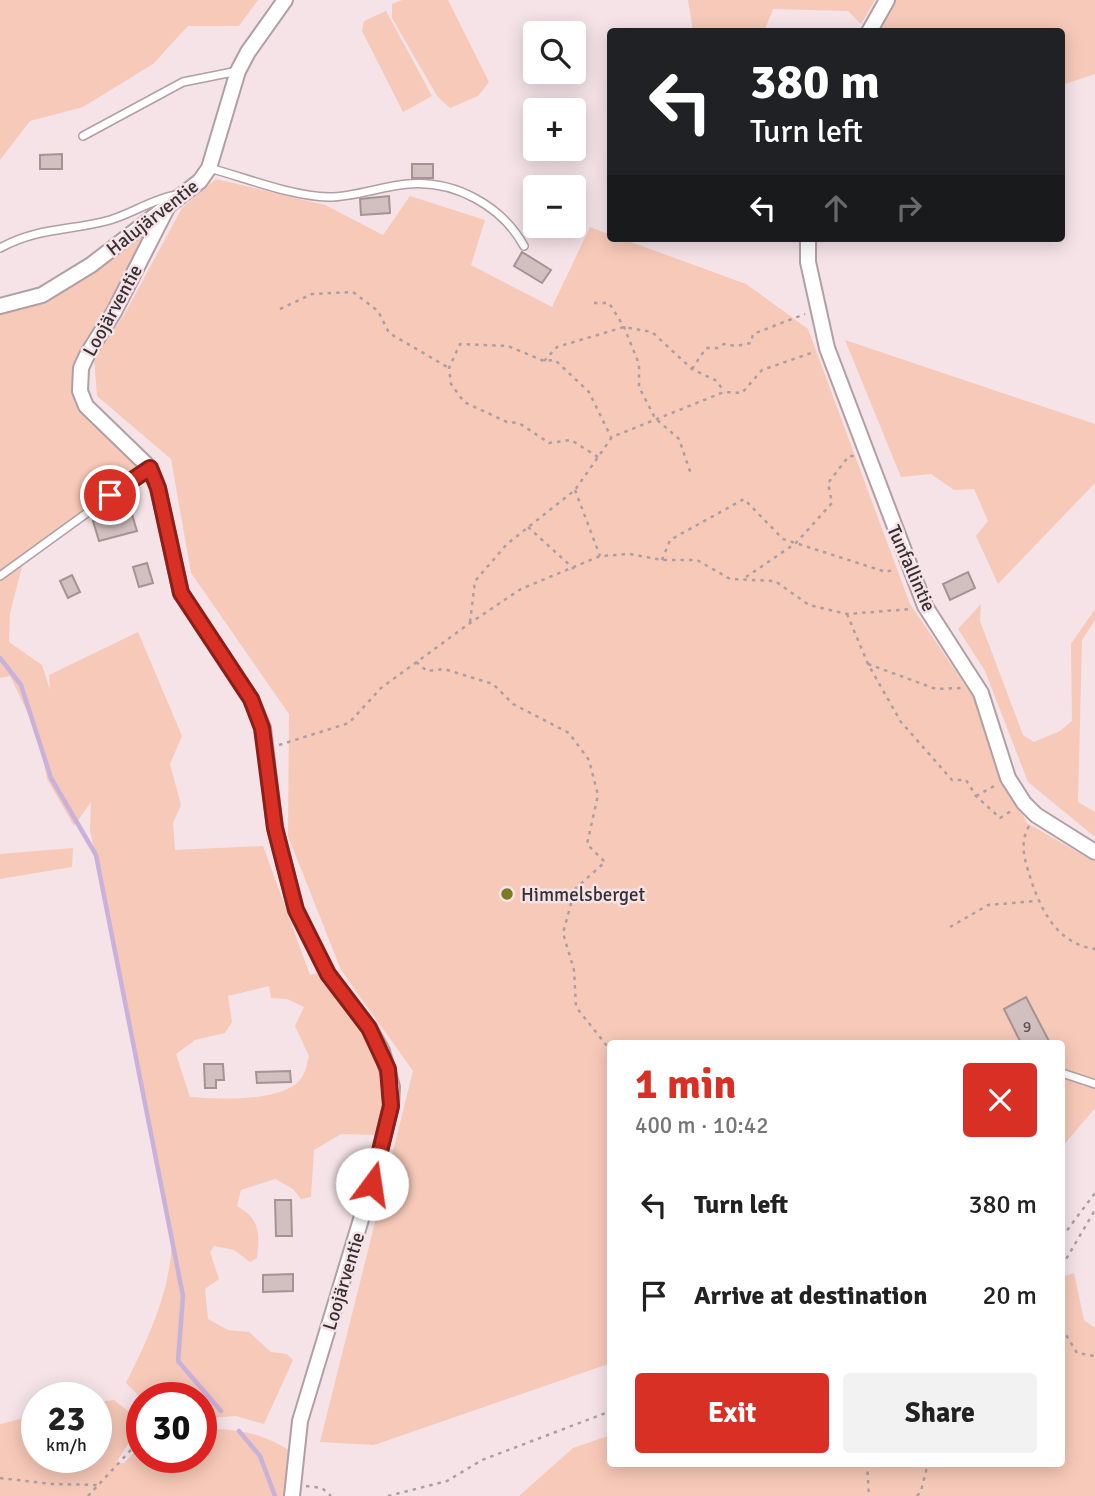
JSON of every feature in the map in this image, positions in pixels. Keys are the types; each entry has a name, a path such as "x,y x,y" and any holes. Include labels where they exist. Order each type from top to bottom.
{"street":[{"name":"Halujärventie","path":"0,306 41,295 91,265 167,208 209,168 239,71 248,52 285,0"},
{"path":"871,28 887,0"},
{"name":"Loojärventie","path":"167,208 81,368 80,391 86,406 150,468 158,488 181,593 251,699 262,728 275,828 296,910 328,974 375,1040 388,1069 392,1087 391,1106 372,1184 300,1421 293,1490"},
{"name":"Tunfallintie","path":"808,242 808,262 827,348 925,606 981,692 1008,778 1024,803 1036,815 1095,852"}],"lane":[{"path":"83,136 183,82 239,71"},
{"path":"209,168 329,197 416,184 461,192 492,207 516,232 524,246"},
{"path":"0,248 44,229 109,220 163,197 184,194"},
{"path":"0,576 150,468"},
{"path":"1065,1074 1095,1084"}],"path":[{"path":"280,309 312,294 353,292 378,311 388,333 449,368"},
{"path":"594,303 609,303 624,327 639,364 639,387 655,418 679,439 691,474"},
{"path":"692,369 706,348 751,343 753,334 817,309"},
{"path":"544,361 557,347 624,327 652,332 692,369 717,381 724,392"},
{"path":"598,457 571,440 549,443 519,423 507,422 464,402 451,384 449,368 460,344 508,346 544,361 555,360 589,392 612,438"},
{"path":"470,624 475,581 507,544 575,490 612,438 655,418 724,392 742,393 762,370 827,348"},
{"path":"746,577 796,543 832,503 828,483 849,456 866,456"},
{"path":"575,490 600,556"},
{"path":"662,560 670,540 744,499 783,539 886,572 908,565"},
{"path":"528,527 574,569"},
{"path":"266,749 349,723 381,688 521,589 600,556 630,554 662,560 698,560 730,579 746,577 775,581 809,605 847,614 902,611 925,606"},
{"path":"847,614 868,664 901,722 952,780 966,780 976,796 1000,818 1024,803"},
{"path":"416,662 427,671 444,669 493,684 513,704 569,733 589,760 598,795 587,844 605,862 575,889 564,933 574,970 576,1007 607,1046"},
{"path":"868,664 936,689 957,687 981,692"},
{"path":"976,796 1008,778"},
{"path":"1036,815 1023,836 1024,860 1037,901 1052,926 1081,947 1095,949"},
{"path":"950,927 988,905 1037,901"},
{"path":"1065,1233 1095,1193"},
{"path":"1065,1261 1095,1210"},
{"path":"1065,1333 1077,1353 1095,1356"},
{"path":"388,1496 447,1481 482,1460 607,1412"},
{"path":"88,1496 126,1455"},
{"path":"868,1467 869,1496"},
{"path":"917,1496 927,1467"},
{"path":"0,1478 52,1484 99,1485"},
{"path":"293,1490 322,1488 331,1496"}],"shaded area":[{"path":"0,0 258,0 239,26 188,26 153,64 83,107 30,121 0,160"},
{"path":"402,0 448,0 489,82 478,96 450,108 437,96 392,18 392,4"},
{"path":"688,0 875,0 861,24 848,11 773,9 766,28 693,28"},
{"path":"895,0 1095,0 1095,74 1065,84 1065,28 879,28"},
{"path":"386,11 432,96 403,112 362,31 364,21"},
{"path":"216,179 325,205 383,235 410,196 485,220 471,265 552,307 590,227 607,233 607,242 631,242 746,284 808,329 910,604 974,698 1009,788 1027,823 1095,862 1095,1108 1065,1143 1065,1040 607,1040 607,1364 374,1445 320,1442 413,1071 341,970 288,836 289,714 191,573 171,459 97,396 94,357 124,315 182,208"},
{"path":"167,208 88,352 80,391 150,468 25,555 10,613 9,642 42,665 50,690 49,675 138,632 182,736 170,764 181,805 173,823 175,850 263,846 310,975 319,973 354,1020 372,1046 384,1078 377,1135 341,1134 314,1150 311,1197 301,1199 293,1189 275,1179 241,1190 237,1206 250,1216 257,1228 257,1258 250,1262 234,1250 214,1246 210,1252 219,1279 205,1289 208,1319 228,1330 249,1332 271,1352 287,1354 293,1360 264,1424 236,1416 217,1418 217,1382 126,1382 151,1330 164,1293 172,1236 90,830 91,802 74,826 47,779 38,734 10,676 0,678 0,306 42,295","holes":["269,986 271,998 287,999 304,1007 295,1026 309,1056 302,1077 294,1085 267,1095 250,1098 190,1097 176,1054 195,1040 225,1033 232,1022 228,996"]},
{"path":"845,340 1095,424 1095,483 998,584 976,536 988,521 974,489 954,490 931,474 901,477"},
{"path":"981,604 980,621 1023,735 1034,742 1060,731 1072,721 1071,644 1095,609 1095,620 1082,640 1078,802 1095,812 1095,837 1028,782 985,671 958,629"},
{"path":"73,848 72,867 0,879 0,854"},
{"path":"1074,1273 1084,1320 1095,1328 1095,1496 519,1496 573,1448 607,1436 607,1467 1065,1467 1065,1276"},
{"path":"112,1400 126,1409 126,1447 116,1463 126,1461 126,1473 217,1473 217,1429 247,1432 289,1450 284,1496 0,1496 0,1424 21,1419 21,1473 112,1473"}],"building":[{"path":"62,154 62,169 40,169 40,155"},
{"path":"412,164 433,164 433,178 412,178"},
{"path":"389,196 390,213 361,215 360,199"},
{"path":"522,252 551,270 542,283 514,266"},
{"path":"131,511 137,531 99,541 93,521"},
{"path":"147,563 153,583 139,587 133,567"},
{"path":"968,572 975,588 950,600 943,584"},
{"path":"72,575 80,592 68,598 60,581"},
{"path":"1026,997 1048,1040 1020,1040 1004,1009"},
{"path":"204,1064 223,1064 224,1080 216,1080 216,1088 205,1088"},
{"path":"290,1071 291,1082 257,1083 256,1072"},
{"path":"275,1200 291,1200 292,1236 276,1236"},
{"path":"293,1274 293,1291 263,1292 263,1275"}],"waterway":[{"path":"0,658 21,685 51,778 96,855 183,1296 178,1361 221,1411"},
{"path":"239,1431 260,1456 275,1496"}],"place":[{"name":"Himmelsberget","path":"507,894"}],"route":[{"path":"110,495 150,468 158,488 181,593 251,699 262,728 275,828 296,910 328,974 369,1028 382,1051 388,1069 392,1087 391,1106 372,1184"}]}
